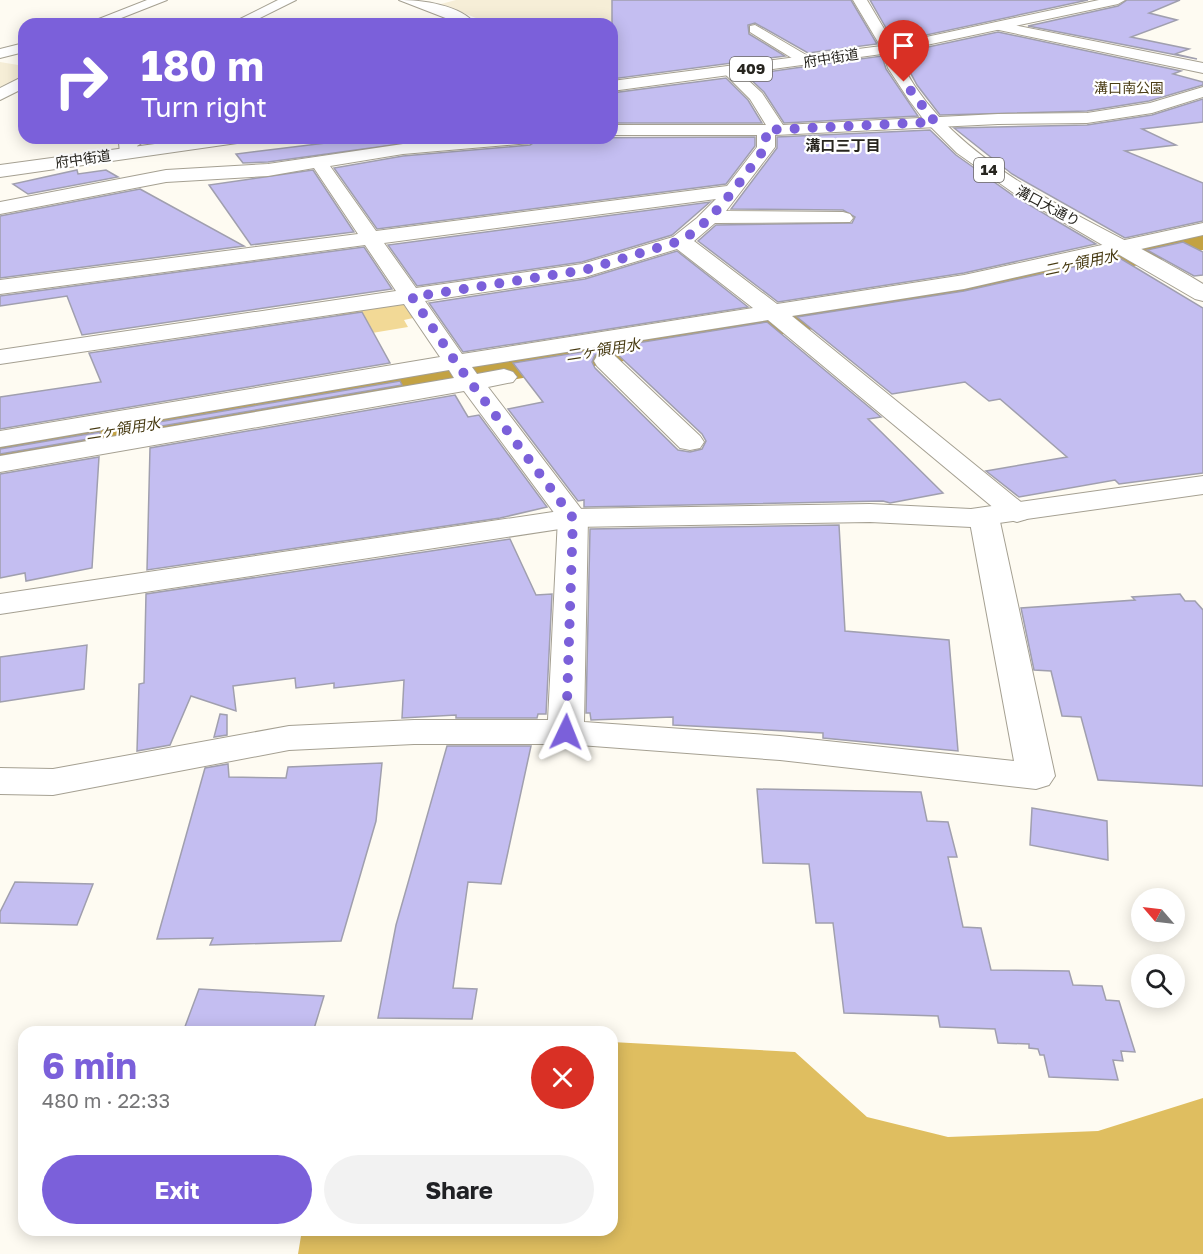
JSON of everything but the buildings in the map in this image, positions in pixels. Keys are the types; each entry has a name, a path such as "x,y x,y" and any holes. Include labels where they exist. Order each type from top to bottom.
{"main road":[{"path":"110,18 160,0"},
{"path":"250,18 289,0"},
{"path":"406,0 463,18"},
{"path":"410,14 426,5 444,0"},
{"name":"溝口大通り","path":"860,0 889,49 892,64 904,82 935,122 959,146 1004,181 1203,294"},
{"name":"府中街道","path":"618,85 808,62 889,49 1118,0"},
{"path":"999,26 1203,68"},
{"path":"755,29 808,62"},
{"path":"0,54 18,48"},
{"path":"0,60 18,63"},
{"path":"0,357 585,270 680,241 690,235 732,191 766,147 772,130 756,96 730,71"},
{"path":"0,95 18,84"},
{"path":"618,130 772,130 1087,118 1152,108 1203,92"},
{"path":"618,124 632,129"},
{"path":"128,144 129,153"},
{"name":"府中街道","path":"0,171 194,144"},
{"path":"0,208 166,176 238,173 320,164 403,150 466,144"},
{"path":"320,164 463,373 573,518 566,732"},
{"path":"0,287 732,191"},
{"path":"708,216 843,218"},
{"path":"1058,276 1203,229"},
{"path":"680,241 783,320 1017,513"},
{"path":"0,464 463,373 606,361 783,320 964,282 1134,253 1203,246"},
{"path":"0,439 463,373 783,320"},
{"path":"606,361 690,442"},
{"path":"0,603 573,518 870,513 984,517 1203,485"},
{"path":"0,781 53,782 289,738 414,732 566,732 780,748 1036,776 984,517"}],"shaded area":[{"path":"456,0 748,0 742,25 785,54 618,77 618,18 476,18 441,4"},
{"path":"0,62 18,65 18,82 0,92"},
{"path":"400,300 413,318 404,320 408,327 366,334 349,330 339,314"},
{"path":"618,1042 795,1052 867,1117 948,1137 1098,1131 1203,1098 1203,1254 298,1254 301,1236 618,1236"}],"waterway":[{"name":"二ヶ領用水","path":"0,449 909,299 1026,277 1203,237"}],"district":[{"name":"溝口三丁目","path":"843,146"}],"route":[{"path":"566,732 573,518 548,488 459,367 412,297 585,270 680,241 690,235 732,191 766,147 766,130 935,122 904,82"}],"park label":[{"name":"溝口南公園","path":"1129,88"}]}
